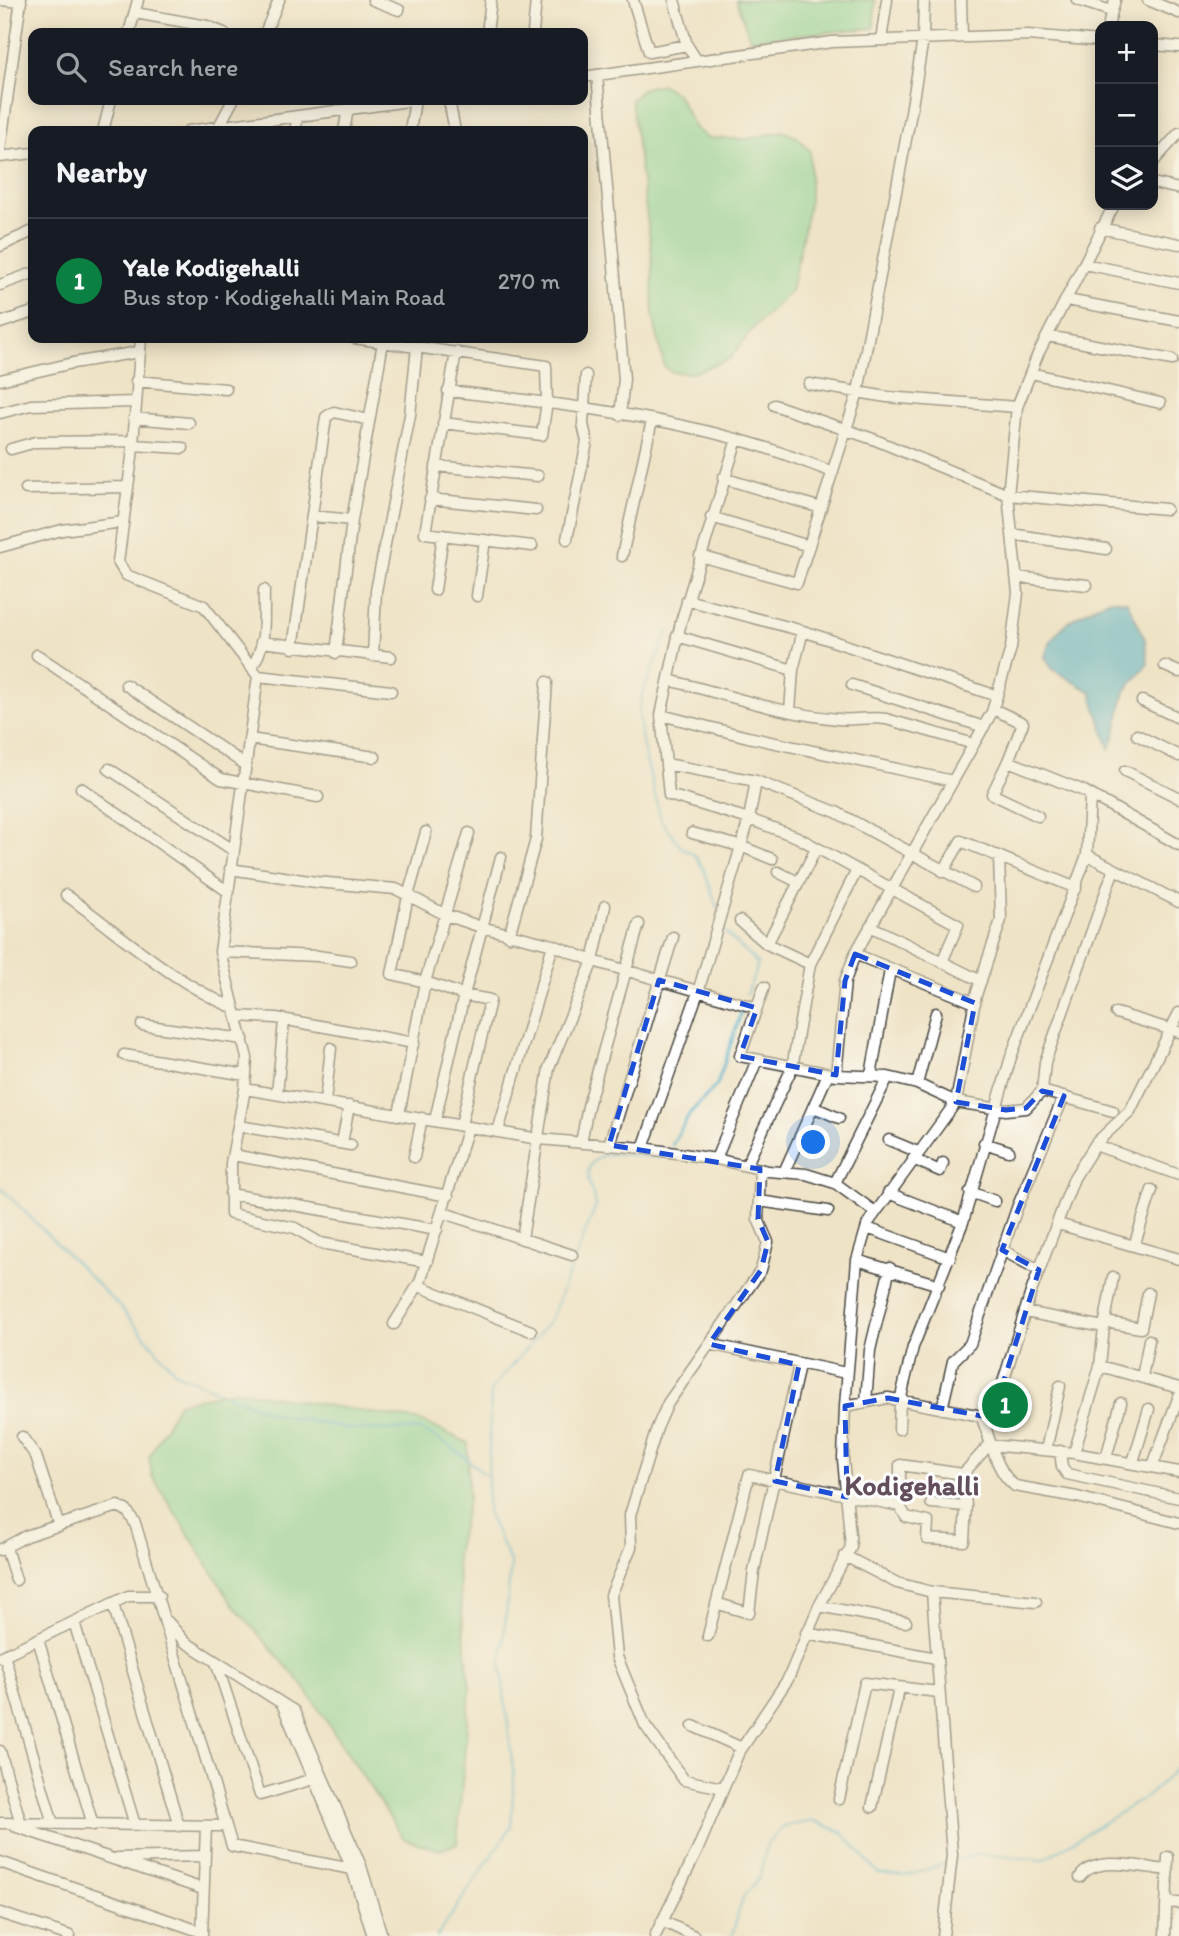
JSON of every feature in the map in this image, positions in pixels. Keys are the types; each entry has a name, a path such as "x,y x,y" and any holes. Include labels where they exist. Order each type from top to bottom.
{"street":[{"path":"0,150 21,1 1,0"},
{"path":"130,28 138,0"},
{"path":"267,28 279,0"},
{"path":"373,0 399,10"},
{"path":"488,28 491,0"},
{"path":"533,28 536,0"},
{"path":"633,0 649,51 687,45"},
{"path":"674,0 687,45 697,61"},
{"path":"881,40 887,0"},
{"path":"700,556 797,583 858,392 923,39 924,0"},
{"path":"961,0 962,37"},
{"path":"1077,0 1113,5"},
{"path":"1148,0 1179,13"},
{"path":"135,13 212,28"},
{"path":"588,76 832,42 1028,35 1095,41"},
{"path":"1158,45 1179,47"},
{"path":"597,75 624,379 620,415"},
{"path":"104,126 110,105"},
{"path":"220,126 230,105"},
{"path":"236,126 378,105"},
{"path":"411,126 414,105"},
{"path":"450,105 454,126"},
{"path":"345,126 348,109"},
{"path":"296,126 298,116"},
{"path":"1158,156 1179,133"},
{"path":"0,157 28,154"},
{"path":"1158,184 1179,189"},
{"path":"784,1172 813,1107 832,1074 845,981 855,954 993,709 1011,648 1018,593 1008,495 1017,407 1048,336 1111,210"},
{"path":"1101,229 1179,244"},
{"path":"0,246 28,233"},
{"path":"1084,264 1179,283"},
{"path":"0,285 28,275"},
{"path":"1067,300 1179,321"},
{"path":"0,323 28,314"},
{"path":"1048,336 1172,360"},
{"path":"140,343 133,443 118,562 126,575 204,606 258,676 391,691"},
{"path":"336,653 352,520 369,420 376,343"},
{"path":"396,343 546,366 547,402 542,435 443,424"},
{"path":"373,656 376,591 410,415 416,346"},
{"path":"0,380 73,363 139,352"},
{"path":"456,352 425,533 532,546"},
{"path":"1031,373 1160,402"},
{"path":"567,539 587,442 584,408 586,375"},
{"path":"136,381 226,389"},
{"path":"808,384 858,392 1017,407"},
{"path":"448,391 547,402 652,420 737,439 833,472"},
{"path":"0,413 31,405 135,402"},
{"path":"774,405 937,464 1008,495 1166,509"},
{"path":"293,648 328,413 369,420"},
{"path":"134,418 189,422"},
{"path":"622,556 652,420"},
{"path":"737,439 711,517 677,636 661,715 669,795 749,819 816,849 958,925 942,962"},
{"path":"11,449 36,442 133,443 183,449"},
{"path":"436,466 538,476"},
{"path":"723,478 821,508"},
{"path":"26,489 128,487"},
{"path":"430,499 536,510"},
{"path":"312,516 352,520"},
{"path":"711,517 809,546"},
{"path":"0,547 62,530 123,522"},
{"path":"1012,534 1106,548"},
{"path":"435,590 443,535"},
{"path":"477,596 485,540"},
{"path":"1016,577 1087,585"},
{"path":"251,667 258,659 261,642 264,590"},
{"path":"687,600 803,631 997,696"},
{"path":"790,711 793,670 803,631"},
{"path":"677,636 793,670"},
{"path":"261,642 336,653 391,657"},
{"path":"37,655 221,779 318,797"},
{"path":"1165,666 1179,672"},
{"path":"258,676 219,952 243,1039 246,1075 232,1159 231,1214 295,1228 320,1243 427,1262"},
{"path":"669,680 790,711 840,720 874,717 974,744"},
{"path":"509,936 536,839 547,682"},
{"path":"125,685 246,765"},
{"path":"852,685 984,727"},
{"path":"1142,701 1179,718"},
{"path":"993,709 1023,723 992,794 1038,816"},
{"path":"661,715 748,737 953,781"},
{"path":"1137,735 1179,756"},
{"path":"249,739 375,757"},
{"path":"1007,761 1084,791 1090,797 1179,845"},
{"path":"666,764 756,780 836,813 911,856 974,887"},
{"path":"109,769 233,850"},
{"path":"1125,771 1179,798"},
{"path":"643,1148 698,992 743,847 756,780"},
{"path":"81,789 227,891"},
{"path":"899,1429 900,1401 913,1347 963,1222 1011,1057 1087,855 1090,797"},
{"path":"394,1324 419,1286 444,1213 465,1126 489,1000 392,974 408,896 426,832"},
{"path":"399,1114 425,982 469,833"},
{"path":"692,833 743,847 772,859"},
{"path":"943,872 961,841 1076,888"},
{"path":"766,944 816,849"},
{"path":"1087,855 1179,902"},
{"path":"655,1936 697,1851 742,1748 788,1679 818,1606 851,1547 843,1459 846,1373 857,1261 875,1212 956,1102 975,1003 1000,919 999,856"},
{"path":"435,1120 464,995 501,857"},
{"path":"230,869 316,882 396,889 446,915 481,928 553,945 593,961 757,1008"},
{"path":"764,987 740,1056 832,1074 888,1077 917,1084 956,1102 994,1108 1026,1108 1042,1091 1045,1062 1114,869"},
{"path":"778,872 799,882"},
{"path":"746,1166 792,1068 810,964 856,872"},
{"path":"66,895 212,999 236,1012 414,1043"},
{"path":"522,1239 549,1068 593,961 605,906"},
{"path":"740,921 766,944 810,964"},
{"path":"581,1143 587,1106 639,924"},
{"path":"870,926 981,981"},
{"path":"610,1145 673,937"},
{"path":"498,1131 553,945"},
{"path":"219,952 318,956 351,961"},
{"path":"855,954 890,971 975,1003"},
{"path":"871,1075 890,971"},
{"path":"917,1084 936,1013"},
{"path":"1116,1013 1175,1031"},
{"path":"845,1406 888,1398 992,1418 1025,1312 1074,1178 1095,1145 1130,1111 1175,1031 1179,1013"},
{"path":"277,1094 284,1021"},
{"path":"142,1025 243,1039"},
{"path":"325,1101 331,1048"},
{"path":"124,1055 246,1075"},
{"path":"716,1159 757,1060"},
{"path":"835,1183 888,1077"},
{"path":"245,1089 539,1139 643,1148 760,1169 807,1174 835,1183 875,1212"},
{"path":"1042,1091 1113,1111"},
{"path":"942,1409 953,1361 970,1344 1002,1250 1064,1096"},
{"path":"239,1126 346,1144 349,1106"},
{"path":"813,1107 839,1118"},
{"path":"414,1157 422,1118"},
{"path":"889,1140 940,1171 943,1163"},
{"path":"797,1143 815,1149"},
{"path":"984,1143 1009,1151"},
{"path":"1095,1145 1179,1175"},
{"path":"232,1159 448,1196"},
{"path":"723,1788 684,1780 645,1725 617,1657 611,1595 631,1547 630,1515 657,1428 668,1403 761,1270 768,1242 758,1219 760,1169"},
{"path":"1134,1246 1152,1191"},
{"path":"970,1192 995,1201"},
{"path":"888,1193 963,1222"},
{"path":"230,1194 437,1230"},
{"path":"759,1201 828,1211"},
{"path":"444,1213 572,1255"},
{"path":"1058,1224 1179,1259"},
{"path":"867,1228 950,1258"},
{"path":"1002,1250 1040,1270"},
{"path":"857,1261 890,1268 939,1285"},
{"path":"866,1402 870,1350 890,1268"},
{"path":"1074,1452 1100,1367 1112,1278"},
{"path":"419,1286 531,1331"},
{"path":"1025,1312 1141,1328 1148,1293"},
{"path":"1142,1377 1149,1340"},
{"path":"709,1344 846,1373"},
{"path":"719,1604 749,1613 754,1571 799,1365"},
{"path":"1100,1367 1179,1388"},
{"path":"1046,1450 1060,1385"},
{"path":"1153,1465 1179,1396"},
{"path":"1106,1458 1121,1403"},
{"path":"1133,1462 1149,1409"},
{"path":"981,1416 989,1434 989,1445 1015,1486 1077,1497 1179,1523"},
{"path":"22,1437 36,1456 59,1526"},
{"path":"989,1445 1074,1452 1179,1472"},
{"path":"963,1474 901,1465 900,1506 906,1517 928,1522 927,1539 964,1541 966,1506 963,1474 989,1445"},
{"path":"1060,1451 1062,1466 1067,1474 1179,1498"},
{"path":"708,1636 719,1604 749,1475 900,1506"},
{"path":"931,1503 966,1506"},
{"path":"16,1580 3,1549 26,1536 118,1506 127,1510 135,1523 159,1596 232,1846 352,1870"},
{"path":"845,1556 897,1583 932,1592 1036,1602"},
{"path":"932,1592 952,1855 944,1936"},
{"path":"53,1824 2,1656 128,1596 159,1596"},
{"path":"113,1604 178,1826"},
{"path":"818,1606 906,1622"},
{"path":"166,1619 185,1642 294,1711 361,1866 382,1936"},
{"path":"74,1622 135,1825"},
{"path":"807,1633 936,1658"},
{"path":"38,1639 93,1825"},
{"path":"215,1662 260,1795 307,1781"},
{"path":"839,1799 865,1683 938,1692"},
{"path":"872,1807 899,1689"},
{"path":"283,1706 352,1870 373,1936"},
{"path":"693,1726 742,1748"},
{"path":"0,1751 21,1824"},
{"path":"3,1824 226,1826"},
{"path":"3,1824 203,1889"},
{"path":"0,1862 202,1934 205,1826"},
{"path":"109,1858 204,1856"},
{"path":"1165,1936 1168,1857"},
{"path":"1080,1877 1091,1867 1102,1864 1168,1870"},
{"path":"1166,1902 1179,1903"},
{"path":"0,1913 70,1936"},
{"path":"662,1921 694,1936"}],"highlighted area":[{"path":"855,954 975,1003 956,1102 1006,1110 1026,1108 1042,1091 1064,1096 1002,1250 1039,1270 992,1418 888,1398 845,1406 847,1497 775,1481 799,1365 709,1344 761,1270 768,1242 758,1219 760,1169 609,1145 659,980 757,1008 740,1056 836,1075 845,981"}],"green space":[{"path":"736,0 875,0 874,28 750,39"},
{"path":"661,84 678,95 694,127 707,138 747,139 783,131 799,138 810,151 810,200 791,291 753,328 730,359 692,373 671,372 664,366 653,316 652,255 631,100 644,88"},
{"path":"235,1390 421,1421 468,1443 468,1501 456,1554 470,1689 457,1844 439,1850 404,1839 302,1684 233,1605 152,1476 149,1457 178,1403"}],"water":[{"path":"1111,599 1127,601 1145,639 1148,664 1125,691 1109,749 1091,692 1052,669 1045,657 1054,636 1062,628"}],"waterway":[{"path":"668,631 642,695 639,711 642,743 661,820 681,847 695,855 704,870 718,910"},
{"path":"723,930 758,964 747,994"},
{"path":"672,1145 690,1113 717,1085 742,1010"},
{"path":"437,1936 511,1827 514,1778 501,1665 511,1564 487,1512 491,1390 550,1321 596,1206 588,1179 589,1169 594,1161 611,1154 664,1157"},
{"path":"0,1187 120,1307 176,1373 271,1413 350,1429 421,1430 452,1447 486,1475"},
{"path":"954,1861 980,1854 1043,1860 1147,1796 1179,1766"},
{"path":"732,1936 743,1897 760,1877 767,1844 784,1826 814,1821 842,1832 878,1873 905,1876 948,1863"}],"place":[{"name":"Yale Kodigehalli","path":"1005,1405"}],"district":[{"name":"Kodigehalli","path":"912,1485"}]}
